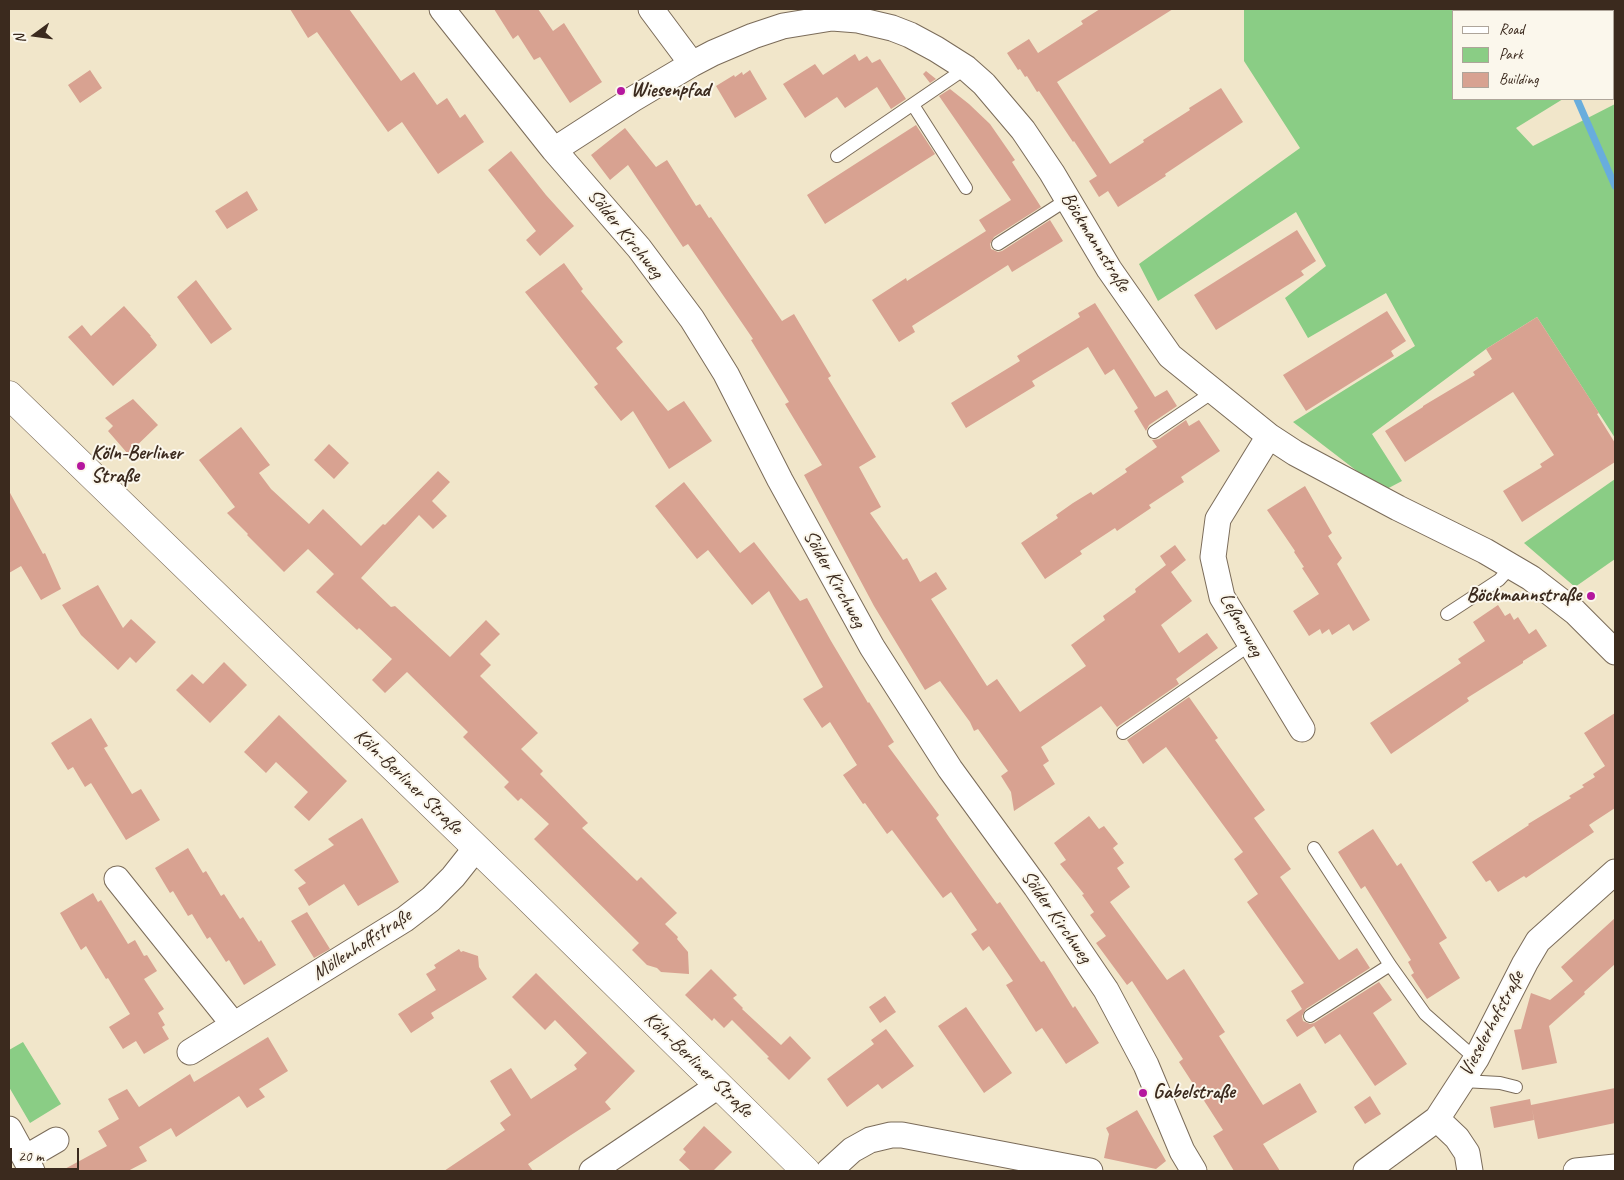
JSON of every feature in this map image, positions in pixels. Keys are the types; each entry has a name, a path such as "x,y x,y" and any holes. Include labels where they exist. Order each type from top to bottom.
{"main road":[{"name":"Köln-Berliner Straße","path":"9,395 806,1171"}],"street":[{"name":"Sölder Kirchweg","path":"442,9 554,150 639,248 692,320 726,374 780,480 872,647 950,769 1036,887 1106,990 1146,1065 1182,1151 1194,1171"},
{"path":"651,9 692,64"},
{"name":"Böckmannstraße","path":"554,150 633,99 692,64 713,52 753,36 832,13 892,28 936,49 966,68 984,84 1024,130 1068,199 1109,269 1170,356 1269,436 1295,453 1512,566 1545,588 1575,612 1615,652"},
{"name":"Leßnerweg","path":"1269,436 1218,519 1213,557 1222,598 1302,729"},
{"name":"Möllenhoffstraße","path":"190,1052 404,919 431,899 453,877 476,848"},
{"name":"Vieselerhofstraße","path":"1366,1171 1437,1119 1476,1059 1538,941 1615,872"},
{"path":"117,879 234,1025"},
{"path":"592,1171 718,1086"},
{"path":"1437,1119 1457,1138 1467,1153 1470,1171"},
{"path":"9,1128 28,1165 56,1140"},
{"path":"829,1171 852,1150 870,1140 891,1135 902,1135 1090,1171"},
{"path":"1576,1171 1615,1167"}],"lane":[{"path":"837,156 966,68"},
{"path":"913,105 966,188"},
{"path":"998,244 1068,199"},
{"path":"1154,432 1213,392"},
{"path":"1446,614 1499,580 1512,566"},
{"path":"1123,733 1251,644"},
{"path":"1314,848 1390,965 1425,1014 1476,1059"},
{"path":"1310,1016 1390,965"},
{"path":"1463,1080 1500,1083 1516,1087"}],"green space":[{"path":"1244,9 1600,9 1452,10 1452,100 1561,100 1516,128 1533,146 1615,104 1615,438 1537,317 1486,349 1372,434 1402,481 1383,491 1293,422 1415,346 1386,293 1308,338 1285,298 1326,266 1296,212 1158,301 1139,264 1300,148 1244,61"},
{"path":"1615,479 1615,559 1575,587 1524,543"},
{"path":"23,1042 61,1104 30,1123 9,1087 9,1050"}],"building":[{"path":"290,9 349,9 401,81 414,72 437,105 447,98 460,118 465,114 484,142 438,174 402,122 388,132 317,32 308,38"},
{"path":"494,9 538,9 553,31 564,23 602,82 570,103 540,57 534,60 518,35 513,39"},
{"path":"1100,9 1173,9 1057,82 1110,164 1190,110 1189,108 1221,88 1243,122 1118,207 1108,191 1099,197 1089,181 1097,176 1039,91 1037,92 1020,69 1018,70 1007,53 1029,39 1038,53 1083,24 1081,21"},
{"path":"855,54 859,61 867,56 872,63 880,59 906,99 891,109 877,87 845,108 837,97 805,118 783,84 815,64 823,75"},
{"path":"90,70 102,88 80,103 68,85"},
{"path":"750,70 767,99 735,118 716,86 734,75 735,77 742,72 743,75"},
{"path":"926,71 936,79 930,83 923,74"},
{"path":"950,89 990,124 1015,160 1012,162 1041,207 994,237 990,244 991,249 998,252 1002,251 1050,220 1063,241 1012,272 1008,265 912,326 915,332 899,342 872,300 906,278 907,281 986,231 979,220 1011,200 939,96"},
{"path":"916,125 935,154 825,224 807,195"},
{"path":"625,128 656,167 667,160 696,206 700,204 709,218 711,217 782,321 794,314 831,376 828,378 876,457 859,467 881,507 870,513 903,560 907,558 920,582 936,572 947,589 931,599 987,686 997,679 1020,712 1086,666 1071,645 1105,620 1103,616 1136,592 1135,589 1166,565 1160,556 1175,545 1186,560 1171,572 1192,601 1161,625 1179,653 1207,633 1218,648 1176,679 1179,684 1117,727 1101,706 1041,747 1049,761 1043,765 1055,784 1014,811 1011,792 1001,776 1008,771 978,729 974,731 970,722 940,681 925,690 874,606 804,475 822,465 785,404 789,402 751,340 753,339 688,244 683,247 628,165 610,180 591,155"},
{"path":"511,151 546,195 574,226 540,256 526,240 536,231 488,170"},
{"path":"247,191 258,210 227,229 215,211"},
{"path":"1297,230 1316,261 1301,271 1304,275 1216,330 1194,295"},
{"path":"564,263 583,289 581,291 623,342 616,348 668,411 684,401 712,441 669,469 633,411 621,421 594,387 598,384 525,292"},
{"path":"196,280 232,329 211,344 177,297"},
{"path":"1095,303 1155,397 1167,390 1177,406 1149,425 1146,431 1134,411 1138,408 1114,369 1105,375 1088,347 1032,381 1035,386 966,428 951,403 1020,361 1017,356 1080,317 1078,313"},
{"path":"124,306 157,345 113,386 68,337 82,325 91,336"},
{"path":"1387,311 1406,341 1391,351 1394,356 1306,411 1283,375"},
{"path":"1537,317 1599,413 1597,414 1615,443 1615,462 1522,522 1503,491 1542,467 1540,464 1554,455 1513,392 1405,462 1385,431 1475,375 1473,372 1492,359 1486,349"},
{"path":"133,399 158,425 128,454 108,431 113,426 105,418"},
{"path":"1186,420 1189,426 1199,420 1220,451 1181,477 1184,482 1149,505 1151,508 1117,531 1115,528 1080,551 1082,554 1045,579 1021,543 1058,518 1056,515 1073,503 1091,492 1093,495 1127,472 1125,469 1157,447 1152,440 1159,439"},
{"path":"241,427 270,465 259,473 271,489 309,524 323,509 361,546 383,524 385,525 438,471 450,482 432,501 447,516 433,529 419,515 361,578 391,607 395,606 450,657 486,620 500,634 480,654 491,665 480,676 538,733 521,749 543,771 540,774 588,823 582,828 637,881 641,877 677,913 665,924 678,937 677,939 688,952 689,974 661,972 657,968 647,965 632,950 639,943 534,839 549,824 521,798 518,801 504,787 509,782 463,737 468,732 407,672 385,693 372,680 392,659 316,592 334,574 308,549 284,572 227,513 235,507 199,460"},
{"path":"329,444 349,463 334,479 314,460"},
{"path":"684,482 740,553 754,542 800,601 807,598 868,703 894,742 888,746 939,815 936,818 949,837 997,904 1000,902 1041,962 1044,961 1073,1008 1075,1006 1099,1043 1066,1064 1042,1028 1036,1032 1006,985 1013,981 989,946 983,951 971,934 977,930 951,892 943,898 892,830 887,834 865,803 863,804 843,775 857,765 830,722 822,728 803,699 823,687 769,591 752,605 708,550 697,559 655,506"},
{"path":"1305,486 1332,533 1328,536 1342,558 1337,564 1370,620 1353,631 1349,624 1332,635 1329,629 1322,634 1320,629 1309,636 1293,611 1319,594 1302,568 1304,567 1295,551 1267,510"},
{"path":"9,491 43,554 45,553 61,589 41,600 21,566 9,573"},
{"path":"98,585 123,628 131,619 156,642 136,663 130,657 118,670 81,635 62,605"},
{"path":"1498,605 1505,616 1510,613 1514,620 1518,617 1529,634 1536,629 1547,646 1467,698 1469,701 1391,754 1370,723 1461,663 1458,659 1485,641 1473,622"},
{"path":"224,662 247,685 210,723 176,690 192,674 203,684"},
{"path":"1189,697 1218,738 1215,740 1265,810 1254,818 1291,869 1280,877 1339,960 1357,948 1370,968 1306,1009 1302,1016 1303,1021 1310,1024 1314,1023 1379,982 1392,1000 1373,1013 1407,1064 1375,1086 1340,1034 1325,1044 1314,1026 1297,1037 1286,1020 1302,1009 1291,991 1304,983 1247,902 1258,894 1234,859 1243,852 1166,747 1143,764 1127,740"},
{"path":"1615,713 1615,808 1589,825 1594,832 1526,878 1524,876 1498,892 1490,880 1486,882 1472,862 1528,824 1571,798 1569,796 1584,787 1582,785 1595,777 1593,774 1605,766 1584,733"},
{"path":"279,715 347,781 309,821 294,807 308,792 276,762 266,773 244,752"},
{"path":"91,718 108,746 104,748 132,794 141,789 160,820 126,840 91,783 85,787 73,767 68,770 51,743"},
{"path":"1089,816 1099,829 1104,826 1118,844 1113,848 1124,863 1117,868 1130,887 1110,902 1167,980 1184,969 1225,1032 1219,1036 1263,1105 1300,1083 1317,1112 1263,1144 1280,1171 1234,1171 1213,1136 1223,1130 1179,1062 1183,1059 1132,981 1127,985 1096,943 1106,936 1090,915 1094,912 1082,895 1084,894 1060,864 1066,860 1054,843"},
{"path":"362,818 399,882 358,906 344,884 309,906 298,888 306,883 294,870 334,845 328,839"},
{"path":"1373,829 1397,866 1401,863 1447,938 1439,943 1460,978 1427,999 1411,975 1414,973 1408,962 1411,960 1365,886 1361,889 1338,852"},
{"path":"188,848 203,873 206,871 221,896 224,894 240,919 243,917 259,942 261,940 276,965 244,985 229,960 226,962 210,937 207,939 192,914 188,916 173,891 170,893 155,868"},
{"path":"93,893 98,902 101,900 128,944 135,940 144,956 147,955 157,971 144,979 164,1009 158,1013 165,1025 162,1027 169,1039 144,1054 136,1041 123,1049 109,1027 130,1014 86,946 81,950 60,913"},
{"path":"307,912 330,949 314,958 291,921"},
{"path":"1615,918 1615,964 1549,1026 1557,1063 1522,1070 1514,1030 1521,1029 1531,993 1550,1000 1573,981 1561,967"},
{"path":"459,949 461,952 478,956 479,967 487,979 431,1013 434,1018 411,1033 398,1014 436,990 426,974 436,968 434,965"},
{"path":"711,969 737,995 733,998 742,1009 781,1045 790,1036 811,1058 789,1080 732,1020 724,1028 714,1018 712,1021 685,995"},
{"path":"536,973 635,1071 605,1102 611,1109 528,1164 533,1171 444,1171 505,1130 500,1123 511,1115 490,1081 511,1068 531,1099 577,1069 574,1065 587,1053 555,1020 545,1030 512,997"},
{"path":"885,996 896,1012 880,1023 869,1007"},
{"path":"966,1007 1012,1073 984,1093 938,1026"},
{"path":"886,1029 914,1066 882,1089 878,1084 847,1107 827,1079 874,1044 871,1040"},
{"path":"268,1037 288,1071 259,1089 265,1097 247,1108 239,1096 176,1137 171,1128 139,1147 147,1161 128,1171 61,1171 107,1146 98,1131 119,1119 108,1099 127,1089 139,1107 190,1074 194,1082"},
{"path":"1615,1088 1615,1123 1538,1139 1532,1109 1534,1120 1494,1128 1490,1107 1530,1099 1531,1105"},
{"path":"1370,1096 1381,1114 1365,1124 1354,1107"},
{"path":"1137,1110 1166,1161 1156,1169 1104,1158 1109,1134 1106,1128"},
{"path":"704,1126 732,1152 713,1171 691,1171 679,1160 686,1152 683,1149"}],"waterway":[{"path":"1577,100 1615,186"}],"place":[{"name":"Wiesenpfad","path":"621,91"},
{"name":"Köln-Berliner Straße","path":"81,466"},
{"name":"Böckmannstraße","path":"1591,596"},
{"name":"Gabelstraße","path":"1143,1093"}]}
